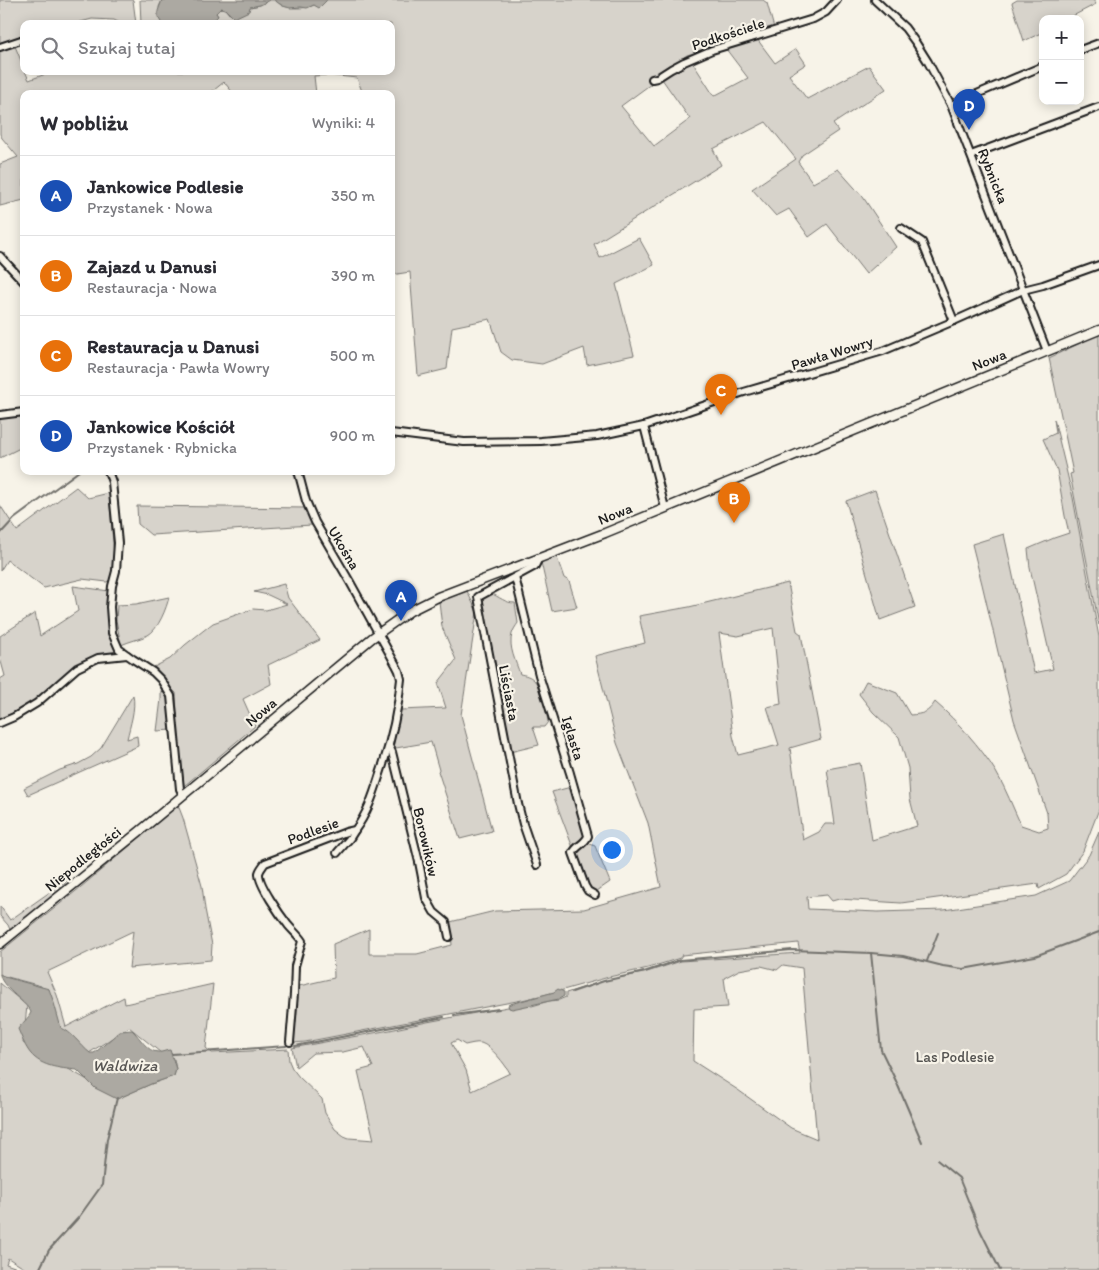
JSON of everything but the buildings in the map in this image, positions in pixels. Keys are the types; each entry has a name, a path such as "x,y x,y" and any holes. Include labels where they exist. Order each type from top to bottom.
{"street":[{"name":"Podkościele","path":"652,79 712,50 813,19 826,12 838,0"},
{"name":"Rybnicka","path":"875,0 905,28 916,43 951,105 1047,351"},
{"path":"0,48 20,40"},
{"path":"1084,48 1099,42"},
{"path":"951,105 1039,68"},
{"path":"971,155 1099,107"},
{"path":"901,228 922,242 954,321"},
{"path":"0,256 20,278"},
{"name":"Pawła Wowry","path":"395,433 464,442 541,441 597,436 644,426 744,392 883,351 1023,290 1099,265"},
{"name":"Nowa","path":"183,795 378,632 425,603 665,508 1099,330"},
{"path":"1,413 20,412"},
{"path":"644,426 665,508"},
{"path":"109,475 112,482 118,543 110,607 112,633 119,648 153,672 161,680 171,696 180,789 183,795"},
{"name":"Ukośna","path":"299,475 306,501 315,522 378,632"},
{"name":"Liściasta","path":"537,865 522,824 478,597 536,566 538,558"},
{"name":"Iglasta","path":"515,577 539,675 588,836 586,841 575,848 574,858 585,886 588,891 595,895"},
{"name":"Podlesie","path":"290,1042 295,966 302,940 288,926 274,904 262,884 259,872 266,863 355,830 368,807 389,746 401,678 400,671 378,632"},
{"path":"0,723 37,703 77,668 98,658 127,655"},
{"name":"Borowików","path":"389,746 419,862 426,898 434,912 446,922 449,937"},
{"name":"Niepodległości","path":"0,944 183,795"},
{"path":"338,853 355,830"}],"green space":[{"path":"0,0 133,0 136,20 20,20 20,37 0,43"},
{"path":"140,0 162,0 159,7 161,20 141,20"},
{"path":"270,0 284,6 298,8 314,5 319,7 327,0 763,0 767,3 774,28 687,55 665,71 652,76 651,84 621,106 654,146 690,119 662,79 657,82 660,78 691,60 714,96 748,78 726,49 707,55 757,39 775,63 796,49 806,64 789,75 807,99 869,66 886,89 833,124 838,131 802,155 798,162 813,183 838,169 863,197 896,247 866,274 827,224 809,237 789,209 776,216 752,189 796,159 766,122 713,149 721,165 594,244 600,258 639,238 654,265 616,284 634,355 587,365 584,348 542,364 512,360 501,352 490,319 452,327 447,369 418,376 410,272 395,274 395,90 362,90 357,78 328,75 395,75 395,20 213,20 218,16 216,13 221,8 225,9 229,14 260,5"},
{"path":"1017,0 1093,0 1096,4 1075,15 1039,15 1039,34 1024,41 1012,3"},
{"path":"15,46 20,58 20,75 27,75 29,80 43,75 328,75 314,76 316,90 231,90 224,82 214,90 20,90 20,201 0,206 0,164 18,157 0,134 0,51"},
{"path":"1099,334 1099,625 1070,474 1073,473 1049,358"},
{"path":"20,415 20,448 0,458 0,417"},
{"name":"Las Podlesie","path":"1054,419 1073,498 1099,637 1099,809 1083,851 1066,874 1039,889 1038,884 901,903 839,899 832,901 827,895 807,897 808,909 878,912 944,910 1036,896 1069,881 1089,855 1099,832 1099,1270 27,1270 8,1258 6,1264 23,1270 0,1270 0,983 27,1006 23,1043 119,1098 174,1076 176,1069 174,1059 171,1061 129,1027 89,1053 57,1026 41,986 0,975 0,952 178,805 202,886 212,945 211,960 129,968 133,931 47,972 57,995 66,1027 124,997 125,1004 213,984 206,1048 212,1053 288,1049 292,1068 322,1099 325,1113 335,1129 349,1138 374,1140 358,1071 373,1067 364,1047 343,1052 313,1053 296,1067 292,1048 524,1004 532,1006 559,1000 566,997 566,993 607,980 644,973 681,961 800,953 798,943 682,955 680,958 648,968 522,1000 293,1043 298,968 299,986 334,978 333,944 369,929 369,954 417,954 452,945 450,922 495,911 584,909 661,887 648,823 617,743 595,656 645,643 639,616 689,607 788,583 797,631 801,634 821,739 790,748 803,840 819,832 825,824 835,824 827,769 860,763 872,840 917,826 910,799 908,768 899,737 873,712 859,694 866,681 897,693 910,715 925,712 935,702 968,735 990,762 1003,785 1021,825 1039,831 1048,828 1047,813 1014,720 972,544 1004,534 1034,673 1053,669 1030,568 1028,549 1069,533 1057,470 1043,439 1056,433","holes":["773,628 781,704 767,707 779,745 738,755 733,736 719,633 738,636","783,965 802,968 817,1139 791,1128 693,1061 694,1009 728,1007 724,978 739,970 761,966 777,970","457,1040 465,1045 477,1043 485,1045 497,1056 510,1073 472,1091 466,1070 451,1043"]},
{"path":"76,487 88,498 109,493 114,556 111,579 107,582 82,579 44,588 7,560 0,571 0,505 17,531"},
{"path":"875,490 915,607 880,620 846,501"},
{"path":"137,506 307,508 312,525 151,535 138,524"},
{"path":"556,555 564,578 569,581 577,607 552,611 541,562"},
{"path":"284,584 288,598 320,640 268,665 271,684 243,699 255,726 184,786 178,734 176,693 159,677 154,667 170,659 213,623 253,609 266,610 287,604 268,595 254,592"},
{"path":"73,586 109,591 117,648 116,653 97,656 34,702 0,719 0,679 5,676 0,658 0,636 35,613 40,636 78,611"},
{"path":"467,591 477,612 461,715 492,831 460,839 438,771 431,742 396,748 393,745 401,710 446,708 438,683 456,660 442,627 439,601"},
{"path":"490,593 505,601 515,603 518,623 511,639 513,654 520,674 532,679 540,689 548,722 544,727 533,727 539,745 510,752 481,598"},
{"path":"169,597 162,618 152,632 121,645 116,620 117,605 136,604"},
{"path":"163,686 169,702 172,730 157,731 161,691"},
{"path":"133,695 133,711 127,739 137,736 138,746 28,795 24,788 60,770 78,764 91,757 101,748"},
{"path":"571,787 586,834 584,841 573,848 552,792"},
{"path":"588,843 595,846 610,882 597,891 592,891 590,888 577,853 581,847"},
{"path":"67,880 59,893 11,932 0,916 0,906 10,920"}],"water":[{"path":"162,0 270,0 250,7 249,11 234,18 225,9 221,8 216,13 218,16 214,20 160,20 158,11"},
{"path":"274,0 327,0 319,8 314,5 307,8 290,8"},
{"name":"Waldwiza","path":"0,974 49,989 61,1028 72,1035 90,1053 97,1051 120,1031 132,1030 150,1050 160,1052 170,1050 176,1069 174,1076 117,1099 95,1088 77,1070 50,1066 38,1060 28,1050 18,1029 31,1012 8,988 1,979"},
{"path":"558,989 564,992 564,996 559,999 512,1009 509,1008 508,1005 510,1004 554,992"}],"waterway":[{"path":"0,534 14,519 74,475"},
{"path":"871,953 903,956 963,969 1035,956 1099,932"},
{"path":"927,961 938,933"},
{"path":"572,992 680,960 792,950 871,953 881,1050 922,1142"},
{"path":"454,1015 499,1009"},
{"path":"295,1046 444,1017"},
{"path":"172,1054 286,1046"},
{"path":"39,1270 49,1250 79,1217 102,1185 107,1139 117,1098"},
{"path":"937,1160 959,1178 980,1230 1000,1270"}],"place":[{"name":"Jankowice Kościół","path":"969,130"},
{"name":"Restauracja u Danusi","path":"721,415"},
{"name":"Zajazd u Danusi","path":"734,523"},
{"name":"Jankowice Podlesie","path":"401,621"}]}
